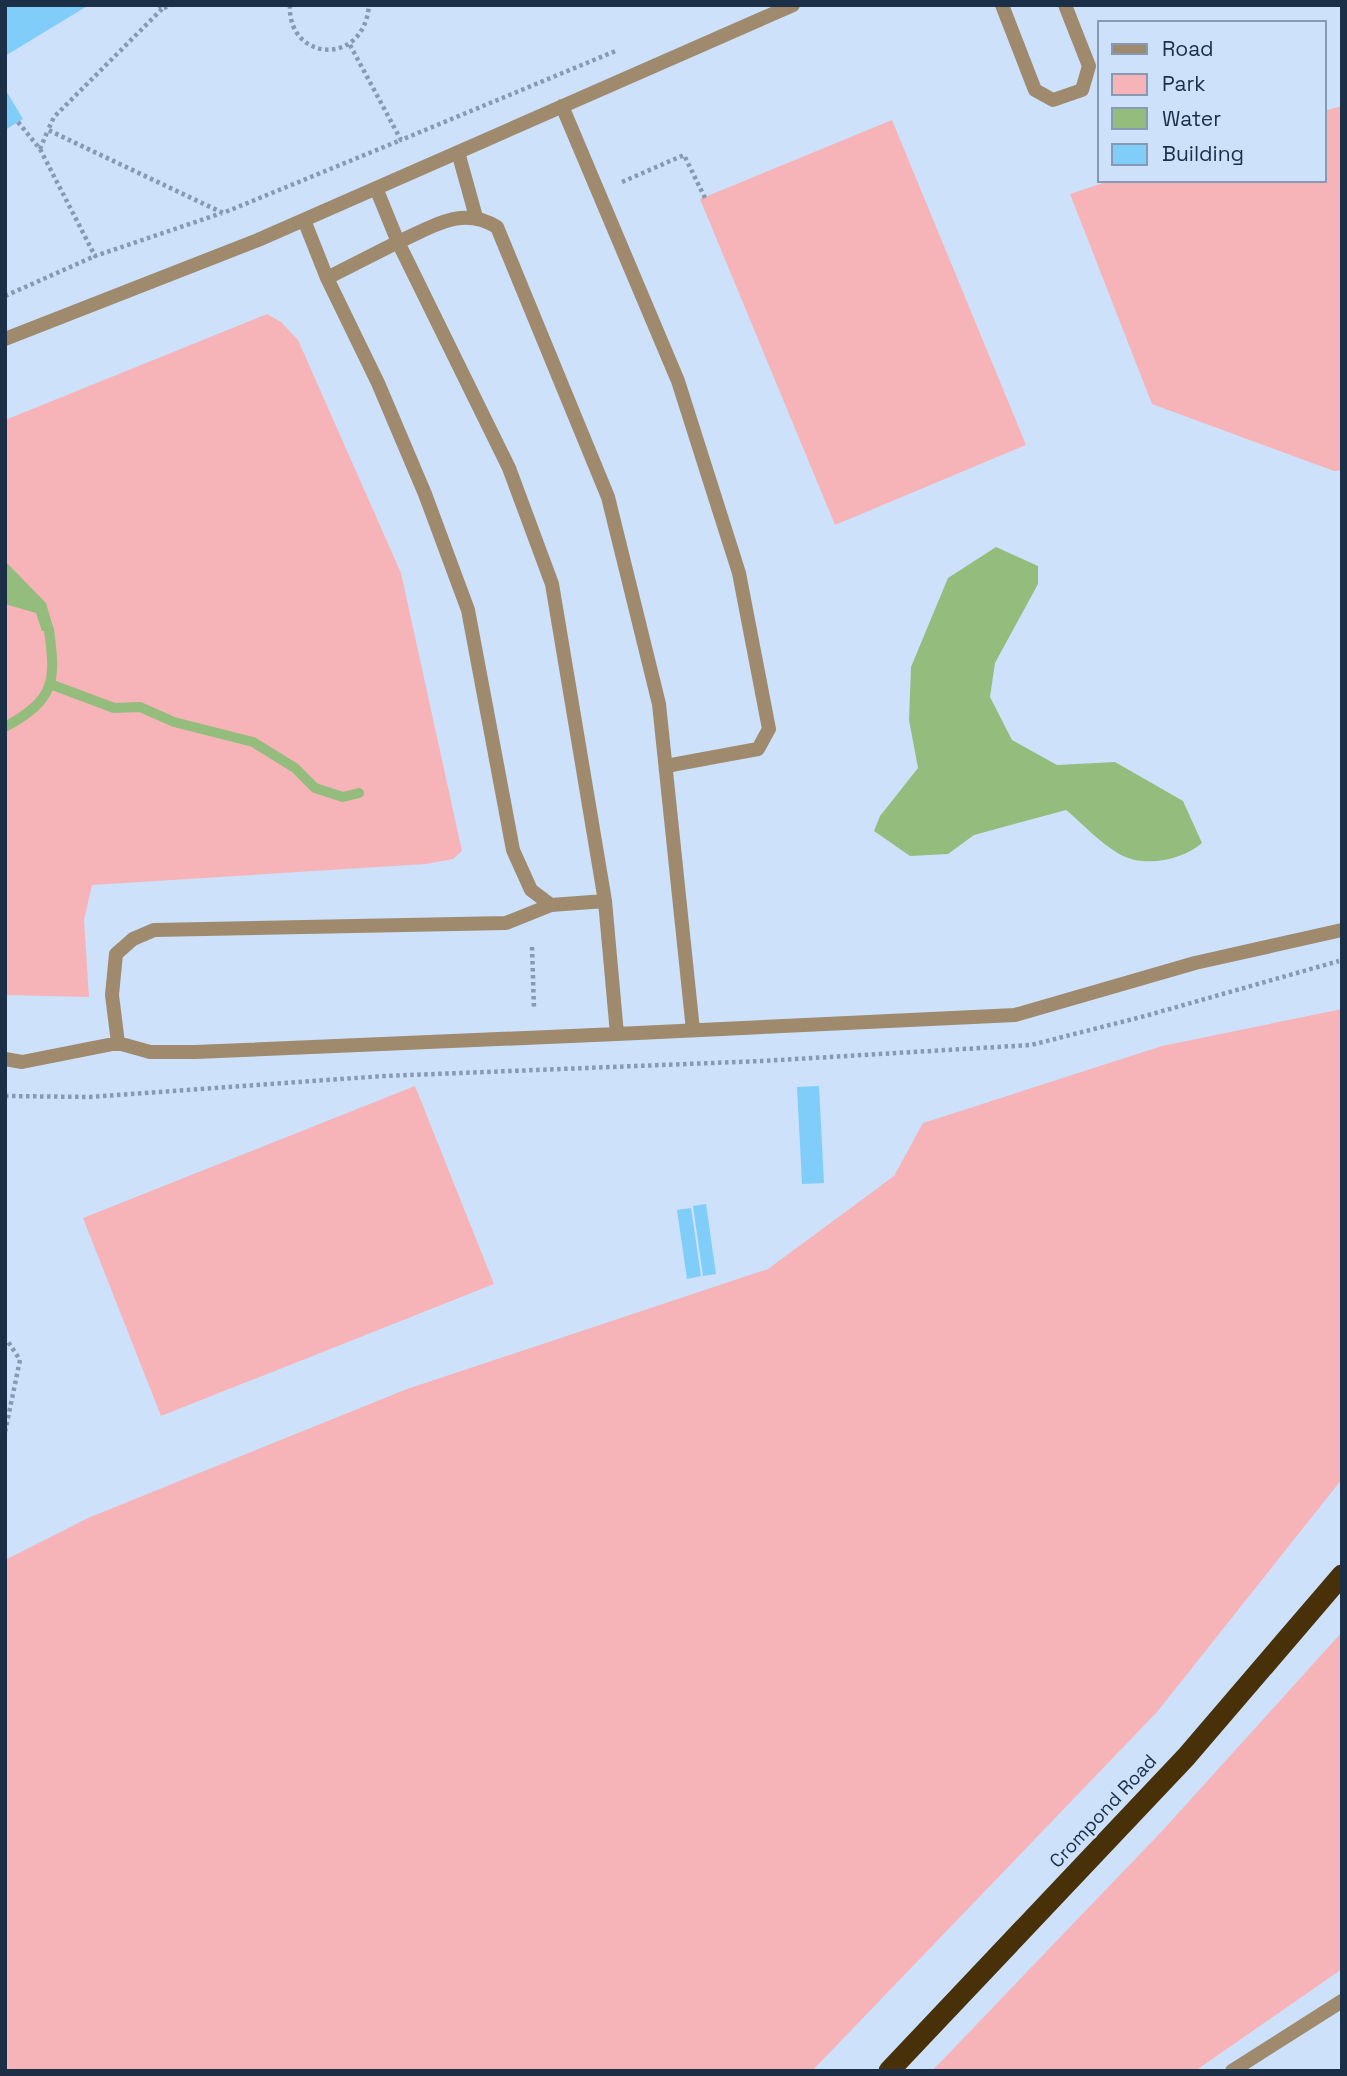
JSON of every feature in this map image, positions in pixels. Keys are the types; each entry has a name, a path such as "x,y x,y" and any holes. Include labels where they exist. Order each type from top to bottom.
{"highway":[{"name":"Crompond Road","path":"888,2071 1185,1757 1342,1575"}],"street":[{"path":"5,339 258,240 793,5"},
{"path":"1002,5 1035,90 1052,100 1082,90 1089,66 1065,5"},
{"path":"562,106 678,381 739,573 769,729 758,749 666,766"},
{"path":"458,152 476,217"},
{"path":"376,188 398,242 509,468 552,584 605,901 617,1034"},
{"path":"327,278 398,242 458,217 476,217 496,227 608,497 659,704 693,1030"},
{"path":"304,220 327,278 394,420 468,610 513,850 531,890 551,905"},
{"path":"118,1043 111,995 116,954 134,939 154,930 506,923 551,905 605,901"},
{"path":"5,1059 22,1062 118,1043 150,1052 195,1052 1015,1015 1195,963 1342,930"},
{"path":"1233,2071 1342,2001"}],"path":[{"path":"40,149 54,117 160,7 171,5"},
{"path":"290,5 294,28 302,40 330,51 350,45 365,28 369,5"},
{"path":"350,45 401,139"},
{"path":"5,296 95,256 223,213 625,47"},
{"path":"18,122 40,149 95,256"},
{"path":"48,130 223,213"},
{"path":"598,192 684,155 705,198"},
{"path":"532,947 534,1008"},
{"path":"5,1432 20,1360 6,1339"}],"green space":[{"path":"1342,106 1342,470 1334,471 1152,404 1070,194 1106,182 1326,182 1326,110"},
{"path":"892,120 1026,445 835,525 700,199"},
{"path":"267,314 281,322 298,340 401,573 462,851 453,859 426,864 92,885 84,920 89,997 5,995 5,420"},
{"path":"1342,1009 1342,1479 1157,1712 812,2071 5,2071 5,1560 88,1518 407,1389 768,1269 894,1176 923,1123 1162,1046"},
{"path":"415,1086 494,1284 161,1416 83,1218"},
{"path":"1342,1632 1342,1969 1195,2071 932,2071 1163,1830"}],"water":[{"path":"996,547 1038,566 1038,584 995,663 990,697 1012,740 1057,765 1115,762 1183,801 1202,843 1172,858 1160,861 1137,860 1116,852 1103,843 1066,810 974,835 948,854 910,856 874,831 880,816 918,768 909,720 911,667 948,578"},
{"path":"5,561 46,603 54,630 42,631 36,613 5,604"}],"building":[{"path":"5,5 89,5 5,56"},
{"path":"5,89 23,119 5,130"},
{"path":"819,1086 824,1183 802,1184 797,1087"},
{"path":"706,1204 716,1274 703,1276 693,1206"},
{"path":"691,1208 701,1276 687,1279 677,1210"}],"waterway":[{"path":"7,726 35,707 49,687 52,663 49,630"},
{"path":"50,684 114,708 140,707 174,722 253,742 295,768 315,788 343,797 359,793"}]}
